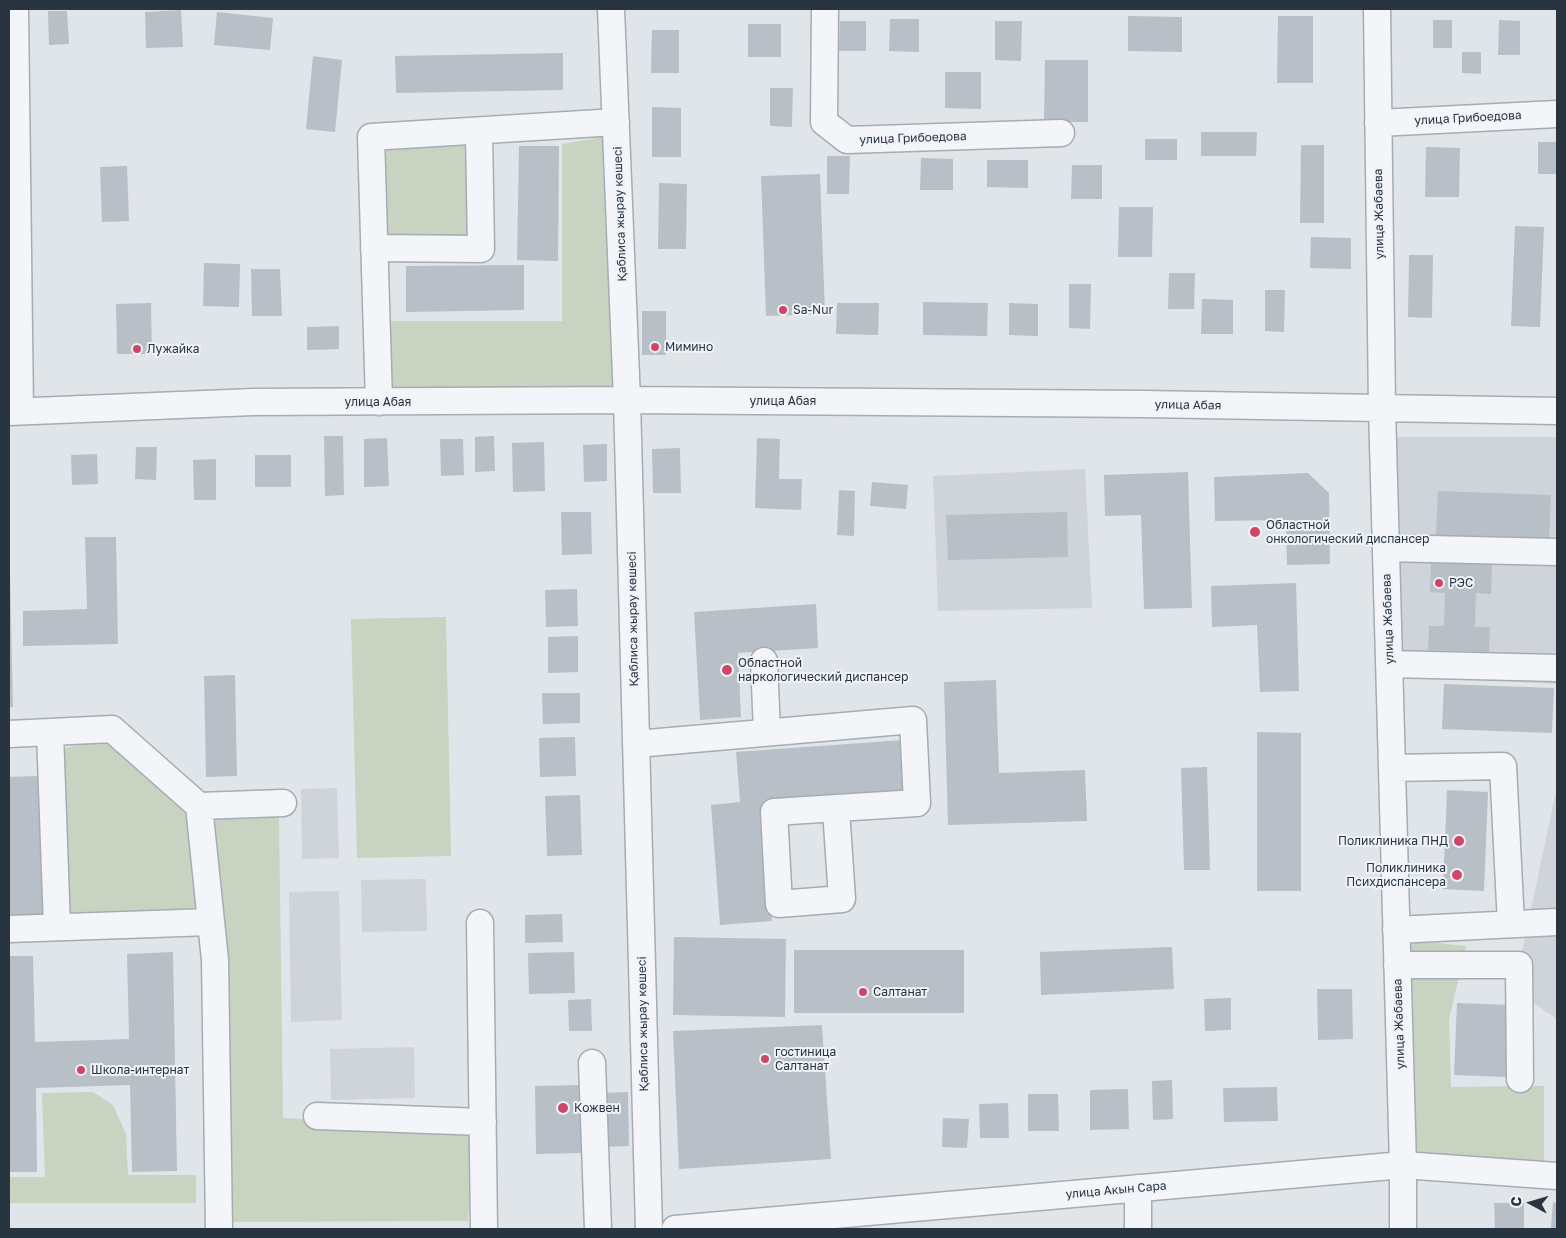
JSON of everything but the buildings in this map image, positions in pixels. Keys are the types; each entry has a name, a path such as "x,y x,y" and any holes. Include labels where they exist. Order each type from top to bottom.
{"street":[{"path":"15,9 15,412"},
{"name":"Қаблиса жырау көшесі","path":"611,9 627,400 649,1229"},
{"name":"улица Грибоедова","path":"825,9 824,122 847,140 1061,133"},
{"name":"улица Жабаева","path":"1377,9 1382,408 1403,1229"},
{"name":"улица Грибоедова","path":"1378,122 1557,114"},
{"path":"379,402 371,137 616,122"},
{"path":"374,248 481,249 480,131"},
{"name":"улица Абая","path":"15,412 253,402 627,400 1557,410"},
{"path":"1386,548 1557,552"},
{"path":"764,662 767,732"},
{"path":"1389,664 1557,668"},
{"path":"636,744 913,720 917,804 836,809"},
{"path":"9,734 112,729 199,806 215,960 219,1229"},
{"path":"50,732 57,928"},
{"path":"1392,768 1503,766 1511,924"},
{"path":"199,806 283,803"},
{"path":"9,929 211,922"},
{"path":"1396,930 1557,922"},
{"path":"480,923 484,1229"},
{"path":"1397,965 1519,965 1520,1079"},
{"path":"592,1063 598,1229"},
{"path":"317,1116 483,1122"},
{"name":"улица Акын Сара","path":"675,1229 1402,1165 1557,1176"},
{"path":"1138,1188 1138,1229"}],"shaded area":[{"path":"1393,437 1557,437 1557,684 1400,676"},
{"path":"1085,469 1092,608 938,611 933,476"},
{"path":"1557,786 1557,1019 1514,990"},
{"path":"337,788 339,858 302,859 301,789"},
{"path":"426,879 427,931 362,932 361,880"},
{"path":"339,891 342,1020 291,1022 289,892"},
{"path":"414,1047 415,1098 331,1100 330,1049"}],"green space":[{"path":"608,136 618,387 391,388 388,321 562,321 562,144"},
{"path":"471,140 471,241 384,243 380,145"},
{"path":"446,617 451,856 357,858 351,619"},
{"path":"104,740 188,810 199,911 68,921 61,749"},
{"path":"209,817 279,817 283,1118 474,1128 468,1221 228,1222"},
{"path":"1409,940 1466,946 1449,1020 1451,1087 1544,1086 1544,1164 1412,1155"},
{"path":"93,1092 113,1105 126,1134 128,1175 196,1175 196,1203 9,1203 9,1177 45,1177 42,1093"}],"place":[{"name":"Sa-Nur","path":"783,310"},
{"name":"Мимино","path":"655,347"},
{"name":"Лужайка","path":"137,349"},
{"name":"Областной онкологический диспансер","path":"1255,532"},
{"name":"РЭС","path":"1439,583"},
{"name":"Областной наркологический диспансер","path":"727,670"},
{"name":"Поликлиника ПНД","path":"1459,841"},
{"name":"Поликлиника Психдиспансера","path":"1457,875"},
{"name":"Салтанат","path":"863,992"},
{"name":"гостиница Салтанат","path":"765,1059"},
{"name":"Школа-интернат","path":"81,1070"},
{"name":"Кожвен","path":"563,1108"}]}
